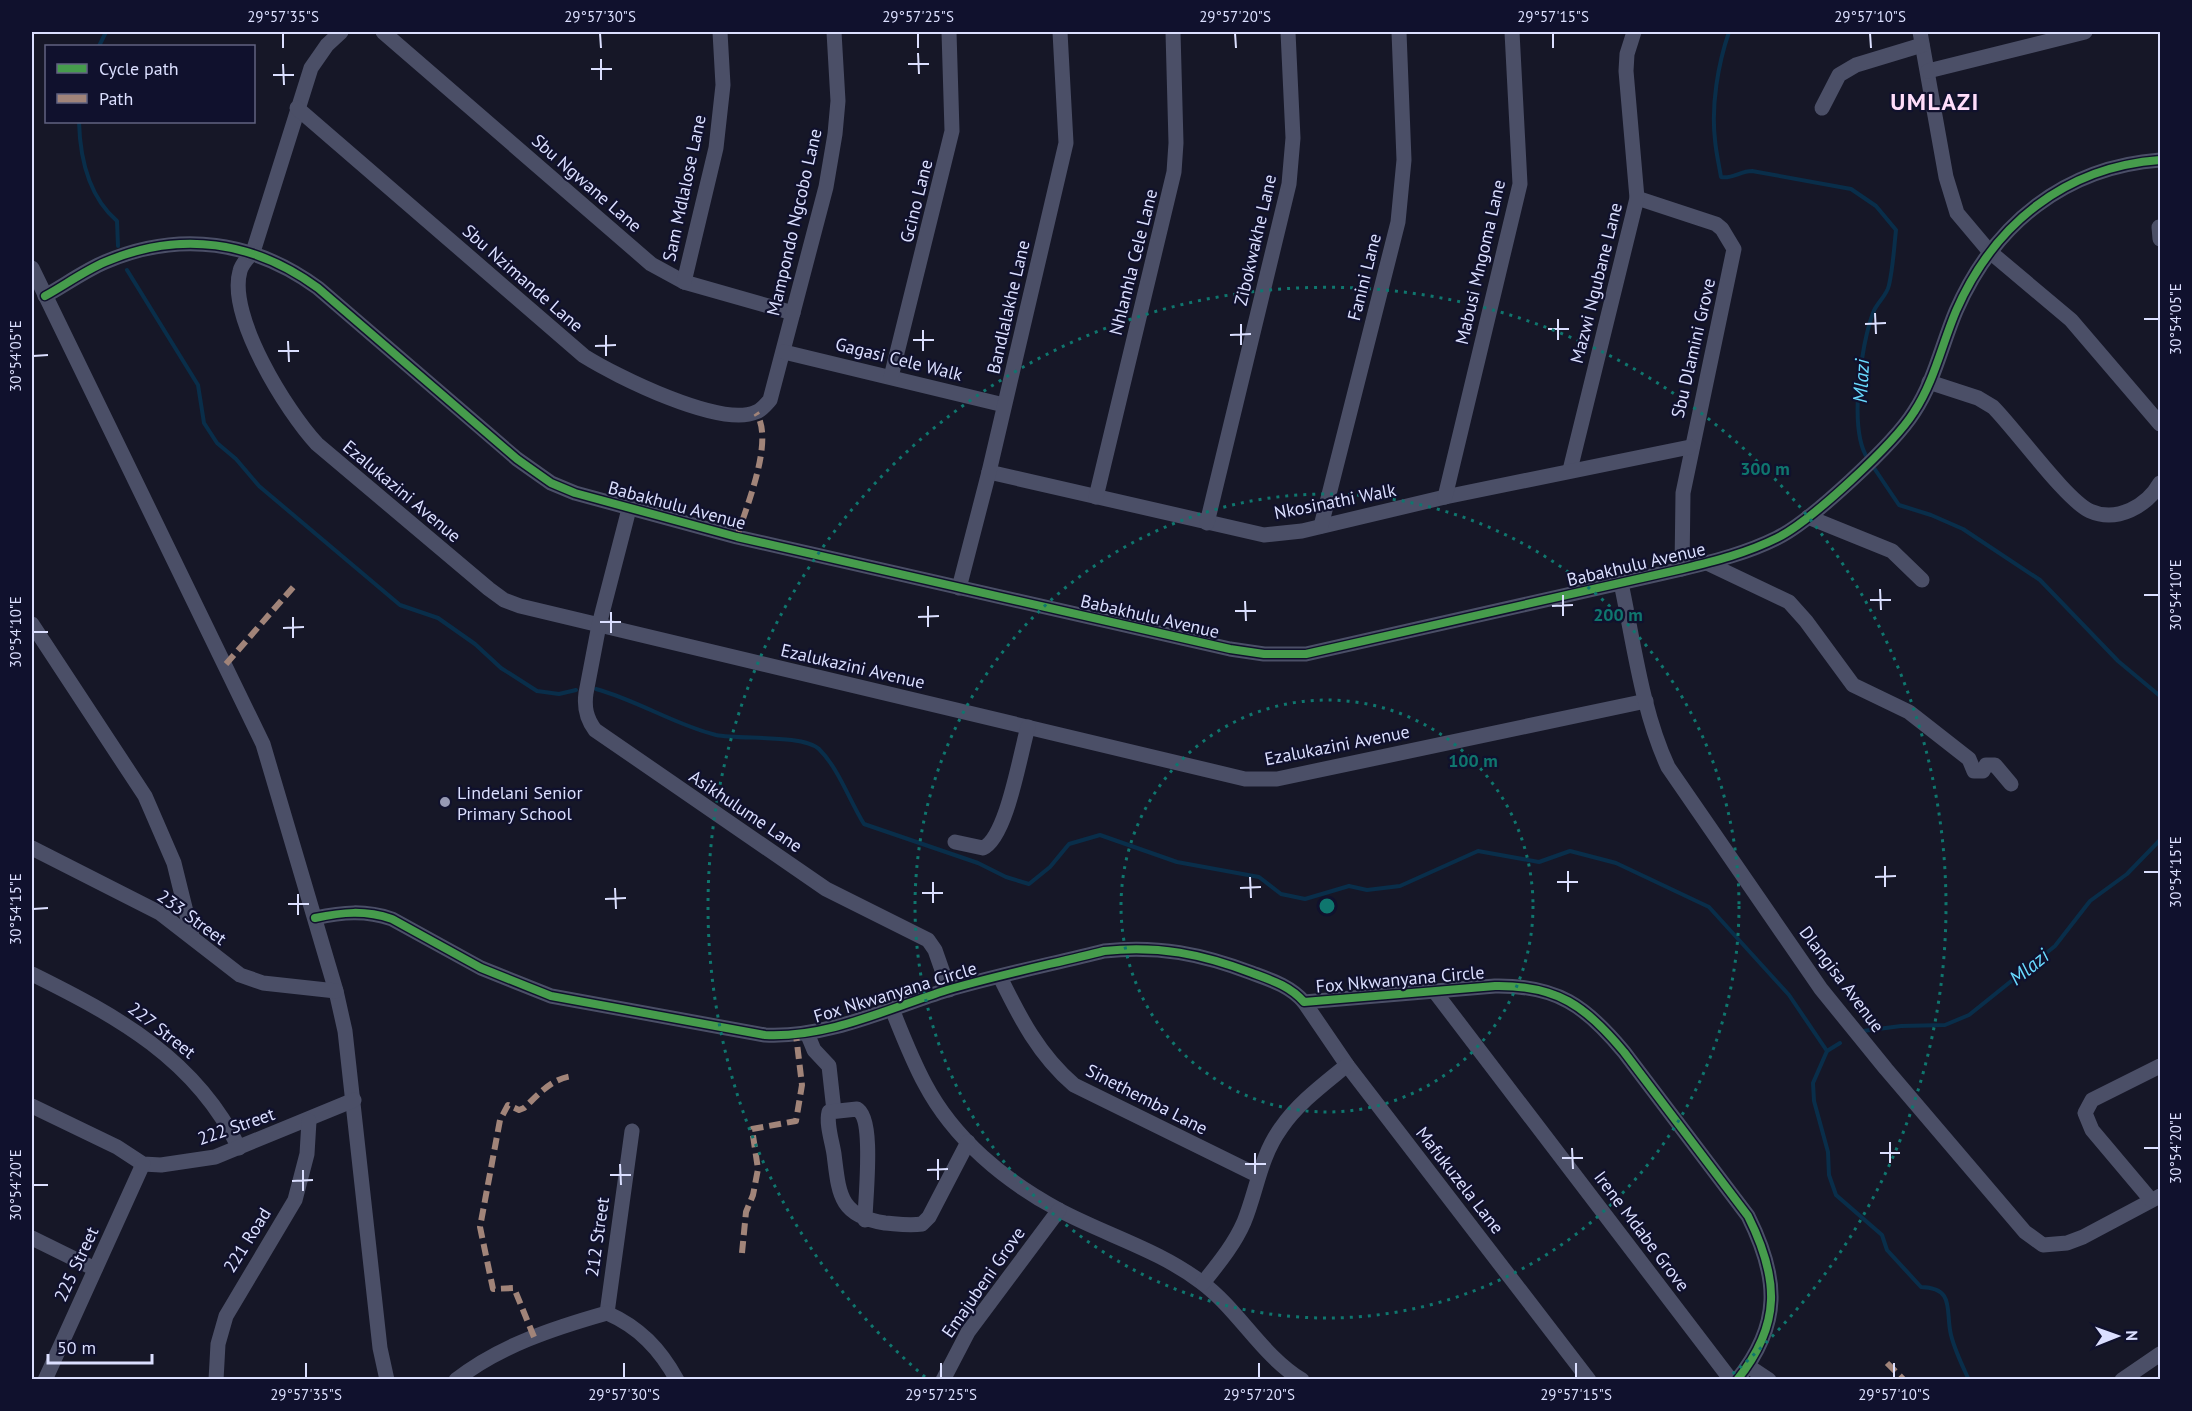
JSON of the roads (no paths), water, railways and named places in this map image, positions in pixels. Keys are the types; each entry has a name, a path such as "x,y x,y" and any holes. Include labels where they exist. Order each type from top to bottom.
{"street":[{"name":"Ezalukazini Avenue","path":"341,32 327,45 311,68 253,252 244,262 239,278 247,324 269,376 298,424 317,444 504,600 599,625 1245,779 1261,780 1646,701"},
{"name":"Sbu Ngwane Lane","path":"383,32 651,264 684,282 793,313"},
{"name":"Sam Mdlalose Lane","path":"684,282 716,148 723,85 720,32"},
{"name":"Mampondo Ngcobo Lane","path":"756,412 770,400 826,187 836,134 838,101 834,32"},
{"name":"Gcino Lane","path":"891,376 952,131 948,32"},
{"name":"Bandlalakhe Lane","path":"959,588 989,472 1066,143 1060,32"},
{"name":"Nhlanhla Cele Lane","path":"1096,497 1174,172 1176,143 1173,32"},
{"name":"Zibokwakhe Lane","path":"1207,523 1289,184 1293,138 1288,32"},
{"name":"Fanini Lane","path":"1321,526 1398,222 1404,160 1399,32"},
{"name":"Mabusi Mngoma Lane","path":"1445,497 1520,184 1512,32"},
{"name":"Mazwi Ngubane Lane","path":"1570,470 1637,198 1626,71 1628,46 1634,32"},
{"path":"1928,71 2085,32"},
{"path":"1822,108 1839,75 1921,38 1952,198 1958,213 1989,251 2071,320 2160,424"},
{"name":"Sbu Nzimande Lane","path":"297,108 584,356 625,379 666,397 719,412 742,415 756,412"},
{"name":"Babakhulu Avenue","path":"45,296 105,262 166,244 208,244 253,252 292,269 318,288 534,472 575,493 629,509 959,588 1230,649 1284,654 1328,650 1682,569 1739,554 1778,538 1808,517 1880,450 1913,414 1929,382 1956,312 1989,251 2024,214 2055,191 2111,169 2160,160"},
{"name":"Sbu Dlamini Grove","path":"1637,198 1716,224 1722,229 1734,249 1734,261 1690,447 1681,508 1682,569"},
{"path":"32,268 235,681 263,744 336,991 354,1100 380,1348 387,1380"},
{"name":"Gagasi Cele Walk","path":"784,352 1004,405"},
{"path":"1929,382 1978,398 1993,407 2071,495 2090,511 2115,514 2130,511 2142,504 2160,483"},
{"name":"Nkosinathi Walk","path":"989,472 1264,535 1321,526 1570,470 1690,447"},
{"name":"Asikhulume Lane","path":"629,509 599,625 584,703 589,722 595,730 825,889 928,940 935,950 949,990"},
{"path":"1808,517 1892,551 1922,580"},
{"path":"1707,562 1789,602 1806,621 1852,685 1909,712 1969,759 1974,771 1983,771 1986,765 1995,765 2011,784"},
{"name":"Dlangisa Avenue","path":"1621,583 1646,701 1668,768 1821,989 2025,1232 2043,1245 2067,1243 2156,1198"},
{"path":"32,624 145,796 174,863 192,936"},
{"path":"955,842 983,848 994,840 1002,823 1028,727"},
{"name":"233 Street","path":"32,848 160,913 240,975 263,983 336,991"},
{"name":"Fox Nkwanyana Circle","path":"315,918 340,912 374,913 392,919 506,980 577,1002 756,1034 781,1036 807,1033 1000,977 1104,951 1130,948 1172,949 1204,956 1275,981 1292,990 1304,1002 1518,986 1560,995 1579,1006 1602,1026 1618,1045 1748,1216 1760,1241 1772,1289 1772,1310 1767,1330 1748,1366 1737,1380"},
{"name":"227 Street","path":"32,974 100,1008 133,1028 210,1097 225,1118 239,1148"},
{"name":"Sinethemba Lane","path":"1000,977 1037,1046 1054,1068 1074,1085 1257,1175"},
{"name":"Irene Mdabe Grove","path":"1435,992 1731,1380"},
{"name":"Mafukuzela Lane","path":"1304,1002 1347,1065 1589,1380"},
{"name":"Fox Nkwanyana Circle","path":"892,1009 925,1085 939,1108 968,1142 1008,1176 1059,1210 1180,1267 1203,1283 1278,1361 1302,1380"},
{"path":"807,1033 814,1050 829,1066 834,1111"},
{"path":"1203,1283 1236,1238 1245,1220 1257,1175 1281,1128 1307,1099 1347,1065"},
{"path":"2156,1198 2092,1130 2085,1113 2092,1100 2160,1066"},
{"name":"222 Street","path":"143,1164 188,1163 239,1148 309,1121 354,1100"},
{"path":"32,1106 117,1147 143,1164"},
{"path":"865,1220 867,1133 864,1115 857,1109 834,1111 827,1115 841,1194 846,1206 865,1220 902,1225 922,1224 929,1217 968,1142"},
{"name":"221 Road","path":"216,1380 218,1344 226,1316 295,1200 307,1154 309,1121"},
{"name":"212 Street","path":"607,1313 632,1131"},
{"name":"225 Street","path":"45,1380 143,1164"},
{"name":"Emajubeni Grove","path":"943,1380 968,1332 988,1302 1059,1210"},
{"path":"32,1238 95,1269"},
{"path":"456,1380 473,1366 534,1337 607,1313 626,1322 641,1333 664,1359 677,1380"},
{"path":"2122,1380 2160,1354"},
{"path":"1748,1366 1769,1380"}],"waterway":[{"path":"100,45 106,32"},
{"name":"Mlazi","path":"1729,32 1719,71 1714,113 1715,145 1721,177 1752,171 1851,189 1876,206 1896,230 1889,285 1873,313 1861,366 1859,428 1862,446 1868,459"},
{"path":"79,123 81,149 88,176 99,200 117,221 118,246"},
{"path":"127,270 198,385 204,423 217,443 236,459 259,486 400,605 438,618 475,644 501,668 537,691 559,694 576,690"},
{"name":"Mlazi","path":"1872,465 1899,505 1931,515 1963,529 2040,580 2118,661 2160,696"},
{"path":"596,689 716,735 786,739 811,744 826,757 838,775 864,824 978,863 1006,877 1029,884 1050,867 1069,844 1100,835 1177,862 1259,877 1281,894 1305,899 1349,886 1367,890 1400,886 1478,851 1539,862 1570,851 1616,863 1709,907 1789,995 1827,1051"},
{"name":"Mlazi","path":"1863,1031 1901,1026 1945,1025 1969,1015 2055,946 2090,901 2127,874 2160,840"},
{"path":"1840,1043 1827,1051 1813,1083 1814,1101 1828,1152 1829,1175 1836,1195 1882,1235 1887,1250 1921,1287 1932,1288 1944,1296 1953,1341 1969,1380"}],"place":[{"name":"Lindelani Senior Primary School","path":"445,802"}],"district":[{"name":"UMLAZI","path":"1935,101"}]}
